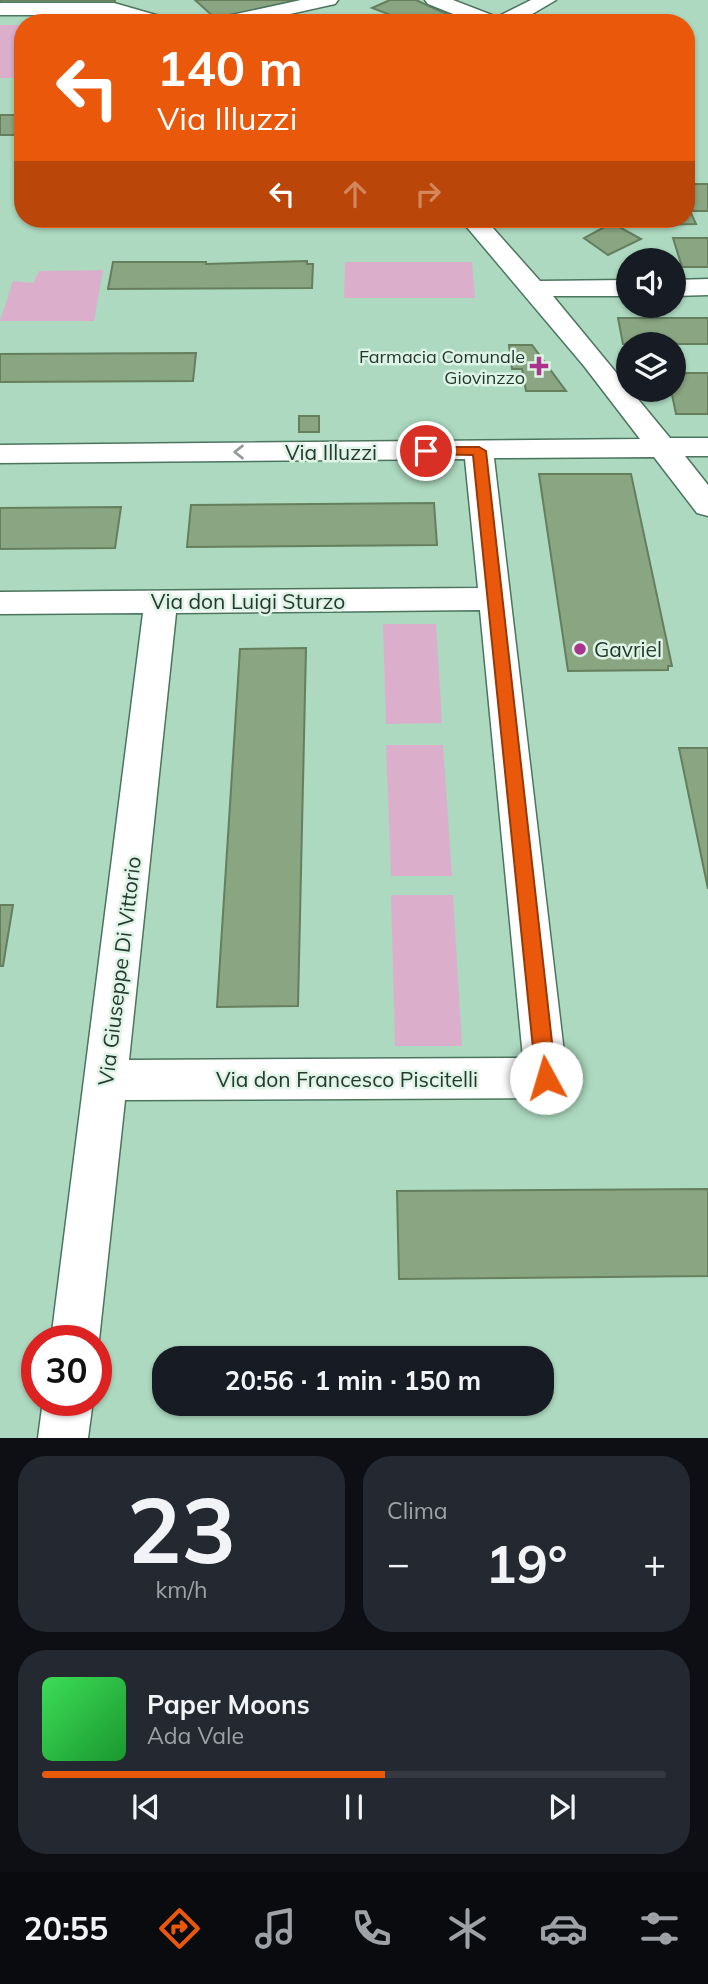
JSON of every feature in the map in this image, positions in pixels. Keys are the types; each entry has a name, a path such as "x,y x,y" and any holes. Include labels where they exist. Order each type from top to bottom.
{"street":[{"path":"262,14 328,0"},
{"path":"435,0 472,14"},
{"path":"519,14 546,0"},
{"path":"0,9 120,4 143,14"},
{"path":"480,228 535,289 708,506"},
{"path":"535,289 616,288"},
{"path":"686,288 708,288"},
{"name":"Via Illuzzi","path":"0,454 708,447"},
{"name":"Via don Francesco Piscitelli","path":"106,1080 546,1078 479,451"},
{"name":"Via don Luigi Sturzo","path":"0,603 496,599"},
{"name":"Via Giuseppe Di Vittorio","path":"77,1325 162,601"},
{"path":"63,1438 66,1416"}],"shaded area":[{"path":"0,25 14,25 14,78 0,78"},
{"path":"345,262 472,262 475,298 344,298"},
{"path":"103,270 94,321 0,321 13,281 33,283 39,271"},
{"path":"383,624 436,624 442,723 386,724"},
{"path":"386,745 443,745 452,876 391,876"},
{"path":"391,895 453,895 462,1046 395,1046"}],"building":[{"path":"0,0 115,0 114,4 0,4"},
{"path":"195,0 298,0 238,14 210,14"},
{"path":"390,0 416,0 447,14 388,14 372,8"},
{"path":"0,115 14,115 14,135 0,135"},
{"path":"695,184 708,184 708,211 695,211"},
{"path":"603,228 621,228 641,239 622,248 616,248 616,251 608,255 584,238"},
{"path":"673,238 708,238 708,267 686,267 686,248 676,248"},
{"path":"307,261 307,264 313,264 312,288 108,289 113,262 206,264"},
{"path":"618,318 708,318 708,344 686,344 686,332 621,332"},
{"path":"509,345 532,345 566,391 526,391 522,369 512,369"},
{"path":"196,353 193,381 0,382 0,354"},
{"path":"686,373 708,373 708,414 676,414 674,402 686,402"},
{"path":"299,416 319,416 319,432 299,432"},
{"path":"539,474 631,474 672,666 668,666 668,670 568,671"},
{"path":"434,503 437,545 187,547 191,505"},
{"path":"121,507 115,548 0,549 0,508"},
{"path":"306,648 298,1006 217,1007 240,649"},
{"path":"679,748 708,748 708,889"},
{"path":"0,905 13,905 3,966 0,966"},
{"path":"708,1189 708,1276 399,1279 397,1191"}],"place":[{"name":"Farmacia Comunale Giovinzzo","path":"539,366"},
{"name":"Gavriel","path":"580,649"}],"route":[{"path":"426,451 479,451 546,1078"}]}
